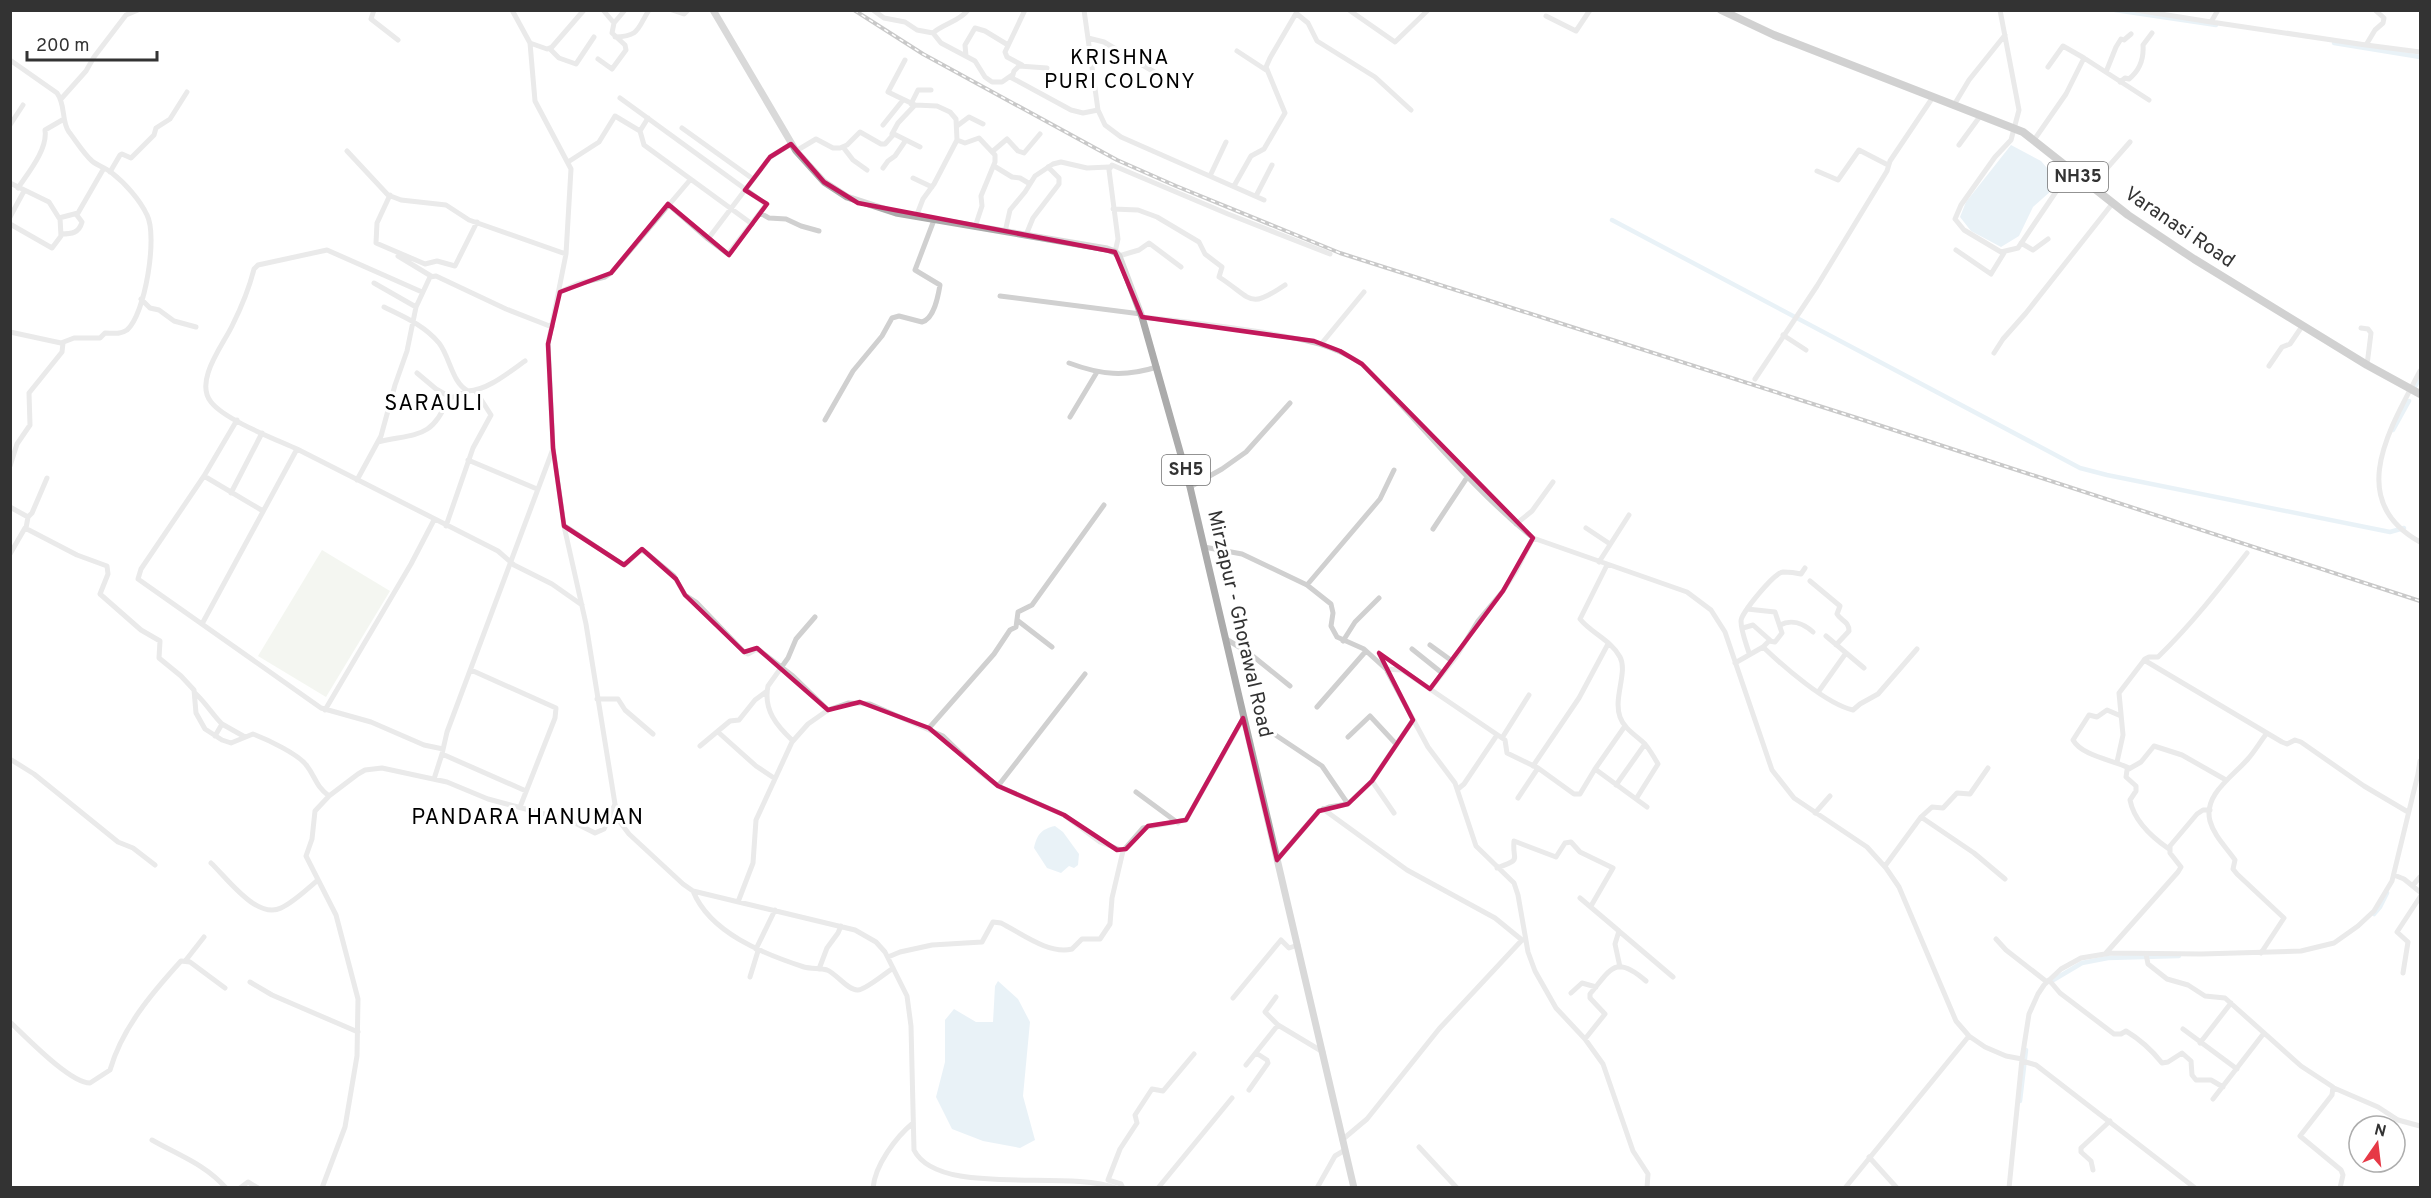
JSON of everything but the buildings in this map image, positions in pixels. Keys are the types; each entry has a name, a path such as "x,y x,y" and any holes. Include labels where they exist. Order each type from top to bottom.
{"highway":[{"name":"Varanasi Road","path":"1721,10 1774,35 2013,127 2034,141 2112,204 2194,259 2367,365 2416,392"}],"main road":[{"path":"713,10 796,151 824,182 847,197 880,209 916,217 1117,254"},
{"name":"Mirzapur - Ghorawal Road","path":"1117,254 1142,316 1190,487 1354,1188"}],"street":[{"path":"61,99 86,71 126,15 138,10"},
{"path":"374,10 371,19 398,40"},
{"path":"512,10 530,43 533,95 568,162 572,180 566,254 549,339 553,448 564,526 582,605 615,804 620,822 629,834 693,891 841,926 855,930 876,942 888,957 907,996 910,1011 914,1150 928,1170 946,1177 998,1187 1051,1182 1100,1183 1116,1188"},
{"path":"550,49 584,10"},
{"path":"603,10 614,23"},
{"path":"598,58 610,69 615,67 627,47 612,33 614,23 624,10"},
{"path":"615,37 630,36 636,33 649,10"},
{"path":"672,10 684,14 688,10"},
{"path":"873,10 884,18 905,22 917,30 933,33 941,43 977,64 985,77 992,82 1002,82 1022,65"},
{"path":"954,10 961,16"},
{"path":"933,33 968,10"},
{"path":"1025,10 1008,45 1006,55 1022,65 1047,68"},
{"path":"1084,10 1098,110 1105,125 1121,137 1264,200"},
{"path":"1349,10 1395,42 1428,10"},
{"path":"1546,16 1576,31 1590,10"},
{"path":"2000,10 2020,106 2011,140 1995,157 1961,205 1954,219 1964,230 2004,253"},
{"path":"2211,22 2218,10"},
{"path":"2366,45 2374,30 2383,22 2384,18 2375,10"},
{"path":"2137,11 2421,52"},
{"path":"1266,70 1267,62 1297,12 1308,23 1317,41 1375,77 1412,110"},
{"path":"966,56 965,45 975,28 986,31 1008,45"},
{"path":"2120,82 2124,78 2129,79 2137,72 2143,57 2143,45 2152,33"},
{"path":"2106,72 2121,39 2124,40 2132,34"},
{"path":"1954,105 1969,80 2005,35"},
{"path":"530,43 550,49 559,58 576,64 594,37"},
{"path":"1088,38 1104,42 1171,82"},
{"path":"2049,68 2063,46 2149,100"},
{"path":"1234,186 1251,156 1264,149 1285,113 1284,106 1266,70 1237,51"},
{"path":"2034,141 2066,94 2084,58"},
{"path":"10,60 55,91 61,99 68,130 90,158 125,185 150,222 148,275 133,323 123,332 105,333 100,338 72,338 63,343 10,332"},
{"path":"905,60 888,90 890,93 913,105 935,105 944,109 953,115 957,126 957,140 932,187 923,199 916,217"},
{"path":"1012,75 1014,81 1071,110 1083,113 1098,110"},
{"path":"796,151 816,139 833,148 843,147 858,132 883,144 913,105 918,90 931,90"},
{"path":"110,172 120,155 130,158 154,135 156,128 170,119 187,92"},
{"path":"1755,379 1933,97"},
{"path":"620,98 765,204 728,254 668,204"},
{"path":"883,125 903,100"},
{"path":"11,124 23,105"},
{"path":"1959,146 1981,115"},
{"path":"568,162 599,142 615,116 640,130 644,145 648,149 752,224"},
{"path":"957,126 969,117 983,124"},
{"path":"640,130 648,118"},
{"path":"18,188 36,160 46,134 45,130 64,119"},
{"path":"682,128 753,179"},
{"path":"892,134 920,147"},
{"path":"993,151 1007,139 1018,151 1024,153 1041,134"},
{"path":"957,140 965,142 979,138 993,151 996,158 981,196 982,206 975,227"},
{"path":"883,168 906,140"},
{"path":"2093,189 2130,141"},
{"path":"1210,176 1226,142"},
{"path":"708,239 770,157 791,144"},
{"path":"843,147 853,160 867,170"},
{"path":"1817,171 1838,180 1859,150 1888,165"},
{"path":"347,151 390,195 401,200 440,203 477,222 566,254"},
{"path":"1005,232 1010,210 1037,174 1048,167 1061,162 1087,168 1112,165 1330,254"},
{"path":"1256,196 1272,165"},
{"path":"994,166 1030,184"},
{"path":"1026,236 1033,218 1059,184 1059,178 1048,167"},
{"path":"1109,167 1118,239 1117,254 1139,250 1149,243 1181,267"},
{"path":"60,218 76,214 104,168"},
{"path":"1956,250 1992,274 2004,253 2018,248 2070,171"},
{"path":"913,178 932,187"},
{"path":"560,292 611,273 690,180"},
{"path":"10,183 52,205 60,218 61,234 55,246 51,248 10,224"},
{"path":"10,217 24,191"},
{"path":"390,195 377,223 375,240 377,244 425,264 436,261 454,266 477,222"},
{"path":"1994,353 2112,204"},
{"path":"1113,209 1146,212 1190,235 1199,242 1205,254 1221,267 1219,277 1251,300 1263,300 1285,285"},
{"path":"760,213 769,218 786,219 819,231"},
{"path":"61,234 73,234 78,230 82,222 76,214"},
{"path":"825,420 853,371 882,336 892,318 899,316 922,322 929,319 938,299 940,285 915,270 934,220"},
{"path":"2021,243 2033,250 2048,239"},
{"path":"422,292 327,250 256,266 232,326 211,364 206,383 211,403 262,433 297,448 498,551 510,561 552,584 582,605"},
{"path":"390,250 431,276 552,327"},
{"path":"357,480 378,442 406,356 416,307 431,276"},
{"path":"374,284 416,307"},
{"path":"1324,341 1364,292"},
{"path":"1000,296 1324,341 1362,364 1468,476 1533,538 1687,592 1698,599 1711,610 1725,632 1772,770 1794,798 1857,839 1886,865 1899,887 1953,1015 1969,1036 1992,1050 2031,1062 2194,1188"},
{"path":"141,299 150,308 159,310 174,321 196,327"},
{"path":"384,307 428,331 440,344 460,384 468,391"},
{"path":"2269,366 2282,347 2290,344 2303,325"},
{"path":"2361,328 2368,329 2372,333 2367,365"},
{"path":"1783,335 1806,350"},
{"path":"10,466 17,444 30,425 29,393 62,352 63,343"},
{"path":"417,373 436,390 450,397 476,390 525,361"},
{"path":"1069,363 1097,372 1135,374 1157,367"},
{"path":"2421,371 2416,392 2385,440 2379,462 2380,494 2387,512 2401,530 2421,542"},
{"path":"1070,417 1097,372"},
{"path":"446,526 468,460 491,415 476,390"},
{"path":"378,442 432,428 441,417 450,397"},
{"path":"1190,487 1222,470 1246,452 1290,403"},
{"path":"237,420 204,476 138,577 140,581 325,710 371,722 443,752 526,791"},
{"path":"231,493 262,433"},
{"path":"201,624 297,448"},
{"path":"434,779 447,732 553,448"},
{"path":"468,460 537,489"},
{"path":"1307,585 1380,499 1394,470"},
{"path":"204,476 263,511"},
{"path":"1433,529 1468,476"},
{"path":"10,554 23,529 26,528 28,517 32,513 47,478"},
{"path":"1518,523 1532,511 1553,482"},
{"path":"929,728 994,654 1010,630 1016,627 1018,612 1032,605 1104,506"},
{"path":"10,507 28,517"},
{"path":"1599,560 1629,515"},
{"path":"325,710 411,564 434,520"},
{"path":"564,526 622,564 626,564 640,551 645,552 674,576 685,595 696,602 744,652 748,654 759,650 805,686 828,711"},
{"path":"26,528 67,550 107,566 108,574 100,594 141,630 160,641 159,658 181,676 209,706 212,714 222,724 246,737"},
{"path":"1586,528 1610,544"},
{"path":"1430,689 1516,571 1533,538"},
{"path":"1204,547 1242,554 1293,576 1307,585 1331,604 1332,630 1343,641 1366,651 1386,669 1428,747 1458,789 1472,838 1479,849 1516,886 1524,940 1529,956 1546,992 1563,1016 1586,1039 1607,1072 1633,1151 1648,1174 1647,1188"},
{"path":"2117,762 2123,735 2119,693 2144,660 2149,657 2158,657 2162,653 2209,601 2247,552"},
{"path":"1608,565 1580,619 1608,644 1622,661 1617,705 1620,718 1625,726 1645,744 1658,766 1636,799"},
{"path":"1749,653 1741,618 1767,583 1782,572 1801,574 1805,568"},
{"path":"1810,581 1840,606 1837,614 1849,628 1849,631 1836,645"},
{"path":"1343,641 1355,622 1379,598"},
{"path":"1735,663 1771,641 1775,642 1782,635 1773,611 1747,609"},
{"path":"793,741 774,722 768,705 767,691 796,639 816,617"},
{"path":"1017,620 1052,646"},
{"path":"1780,625 1789,621 1806,625 1813,632"},
{"path":"1743,628 1753,625 1771,641"},
{"path":"1826,636 1864,668"},
{"path":"1226,639 1290,686"},
{"path":"1518,798 1579,698 1608,644"},
{"path":"1430,645 1452,661"},
{"path":"1763,647 1789,671 1853,710 1878,694 1917,649"},
{"path":"1412,649 1442,673"},
{"path":"1317,707 1366,651"},
{"path":"1819,691 1846,653"},
{"path":"2144,660 2285,743 2295,740 2301,742 2364,786 2408,812"},
{"path":"1386,669 1402,670 1467,712 1506,741 1506,752 1536,767 1576,795 1580,794 1594,769 1625,726"},
{"path":"471,670 552,704 556,710 520,807"},
{"path":"998,786 1085,674"},
{"path":"700,746 730,721 739,720 755,700 767,691"},
{"path":"195,693 195,709 198,719 215,736 231,743 251,734 256,735 301,760 307,766 318,787 329,796"},
{"path":"1458,789 1529,695"},
{"path":"597,699 618,699 625,710 652,735"},
{"path":"738,902 753,863 756,820 793,741 801,730 828,711 848,703 861,702 929,728 943,736 998,786 1064,815 1100,842 1123,851"},
{"path":"2121,716 2107,710 2097,717 2089,715 2073,740 2076,745 2087,751 2129,768"},
{"path":"1348,737 1370,716 1396,744"},
{"path":"888,957 932,945 979,943 984,939 993,922 1009,927 1047,946 1063,950 1072,949 1082,939 1100,939 1110,924 1112,898 1123,851 1143,828 1178,823 1188,818 1244,717"},
{"path":"1277,860 1323,809 1348,804 1372,781 1413,720"},
{"path":"215,736 222,724"},
{"path":"718,732 756,766 774,778"},
{"path":"1271,732 1322,766 1348,804"},
{"path":"2261,952 2284,918 2234,871 2236,862 2214,832 2210,810 2218,791 2226,780 2247,760 2267,733"},
{"path":"1616,785 1645,744"},
{"path":"2106,953 2181,869 2169,849 2152,837 2133,810 2130,800 2136,789 2126,777 2129,768 2141,762 2154,746 2182,755 2226,780"},
{"path":"10,759 41,779 118,842 133,848 155,865"},
{"path":"2008,1188 2029,1011 2049,982 2074,961 2106,953 2146,957 2301,951 2336,942 2369,916 2395,876 2408,812 2420,774 2421,761"},
{"path":"322,1188 345,1127 357,1056 358,1032 357,991 336,915 306,854 312,839 315,811 329,796 358,774 374,768 456,785 489,799 571,821 595,833 604,829 615,804"},
{"path":"1886,865 1921,817 1932,807 1943,808 1957,793 1970,794 1988,768"},
{"path":"1594,769 1647,807"},
{"path":"1372,781 1394,813"},
{"path":"1136,792 1178,823"},
{"path":"1815,813 1830,796"},
{"path":"1323,809 1407,870 1495,918 1524,940"},
{"path":"2169,849 2177,836 2198,814 2203,810 2210,810"},
{"path":"1921,817 1969,850 2005,879"},
{"path":"1497,868 1513,862 1516,858 1512,843 1515,841 1556,857 1565,843 1571,842 1580,852 1613,867 1613,871 1591,906"},
{"path":"212,863 252,904 267,910 284,907 318,880"},
{"path":"2395,876 2421,892"},
{"path":"2413,885 2421,878"},
{"path":"693,891 701,906 733,936 757,950 808,968 828,971 859,990 893,968"},
{"path":"2403,973 2408,942 2397,932 2421,897"},
{"path":"1580,898 1673,977"},
{"path":"750,977 757,950 774,910"},
{"path":"819,969 827,948 841,926"},
{"path":"1620,932 1615,944 1620,966"},
{"path":"10,1022 48,1058 79,1081 90,1083 110,1070 114,1056 134,1018 204,937"},
{"path":"1996,939 2006,950 2114,1034 2126,1031 2141,1040 2154,1051 2162,1063 2167,1063 2182,1053 2191,1061 2192,1075 2196,1080 2211,1080 2223,1087"},
{"path":"1233,998 1281,940 1289,948 1298,945"},
{"path":"1342,1140 1367,1119 1439,1029 1524,940"},
{"path":"2146,957 2149,966 2167,979 2188,985 2208,997 2223,997 2301,1066 2334,1088 2378,1107 2398,1120 2421,1126"},
{"path":"186,960 225,988"},
{"path":"1586,1039 1605,1014 1590,996 1611,970 1620,966 1632,969 1646,981"},
{"path":"250,982 272,995 358,1032"},
{"path":"1570,993 1582,983 1596,987"},
{"path":"1276,997 1265,1012 1278,1025 1323,1052"},
{"path":"2200,1043 2231,1003"},
{"path":"1246,1065 1278,1025"},
{"path":"2183,1029 2237,1070"},
{"path":"2213,1099 2264,1033"},
{"path":"1845,1188 1969,1036"},
{"path":"1249,1090 1268,1063 1268,1060 1256,1053"},
{"path":"1122,1188 1121,1184 1108,1179 1120,1149 1137,1123 1135,1115 1152,1089 1162,1091 1194,1054"},
{"path":"2334,1088 2332,1095 2300,1136 2341,1170 2343,1175 2340,1188"},
{"path":"1158,1188 1232,1098"},
{"path":"2093,1170 2091,1161 2081,1152 2081,1148 2110,1121"},
{"path":"873,1188 875,1173 903,1131 913,1123"},
{"path":"152,1140 182,1157 201,1164 226,1188"},
{"path":"1419,1147 1457,1188"},
{"path":"1317,1188 1335,1156 1345,1150"},
{"path":"1869,1157 1897,1188"},
{"path":"240,1188 248,1182 258,1188"}],"highlighted area":[{"path":"791,144 824,182 858,203 1115,252 1142,317 1314,341 1340,351 1362,364 1533,538 1503,591 1430,689 1379,653 1413,720 1372,781 1348,804 1319,811 1277,860 1243,718 1186,820 1148,826 1126,849 1117,850 1064,815 998,786 929,728 860,702 828,710 757,648 744,652 685,595 676,579 642,549 624,565 564,526 553,448 548,344 560,292 611,273 668,204 729,255 767,204 745,190 770,157"}],"shaded area":[{"path":"322,550 390,591 326,697 258,656"}],"water":[{"path":"2011,145 2041,161 2054,176 2051,191 2033,207 2019,236 2001,247 1971,231 1960,217 1966,202"},
{"path":"1055,826 1063,832 1079,854 1078,865 1074,868 1069,866 1061,873 1047,868 1034,848 1040,833"},
{"path":"998,981 1018,999 1030,1022 1023,1096 1035,1140 1020,1148 983,1141 952,1129 936,1097 945,1062 945,1020 954,1009 976,1022 993,1022 995,986"}],"waterway":[{"path":"2115,10 2216,25"},
{"path":"2334,43 2420,57"},
{"path":"1612,220 2080,468 2390,532 2404,528"},
{"path":"2415,387 2420,377"},
{"path":"2393,430 2409,401"},
{"path":"2374,914 2387,893"},
{"path":"2050,982 2082,963 2108,958 2179,956"},
{"path":"2020,1101 2026,1050"}],"railway":[{"path":"854,10 923,54 1117,160 1340,253 2420,601"}],"district":[{"name":"KRISHNA PURI COLONY","path":"1120,70"},
{"name":"SARAULI","path":"434,404"},
{"name":"PANDARA HANUMAN","path":"528,818"}]}
